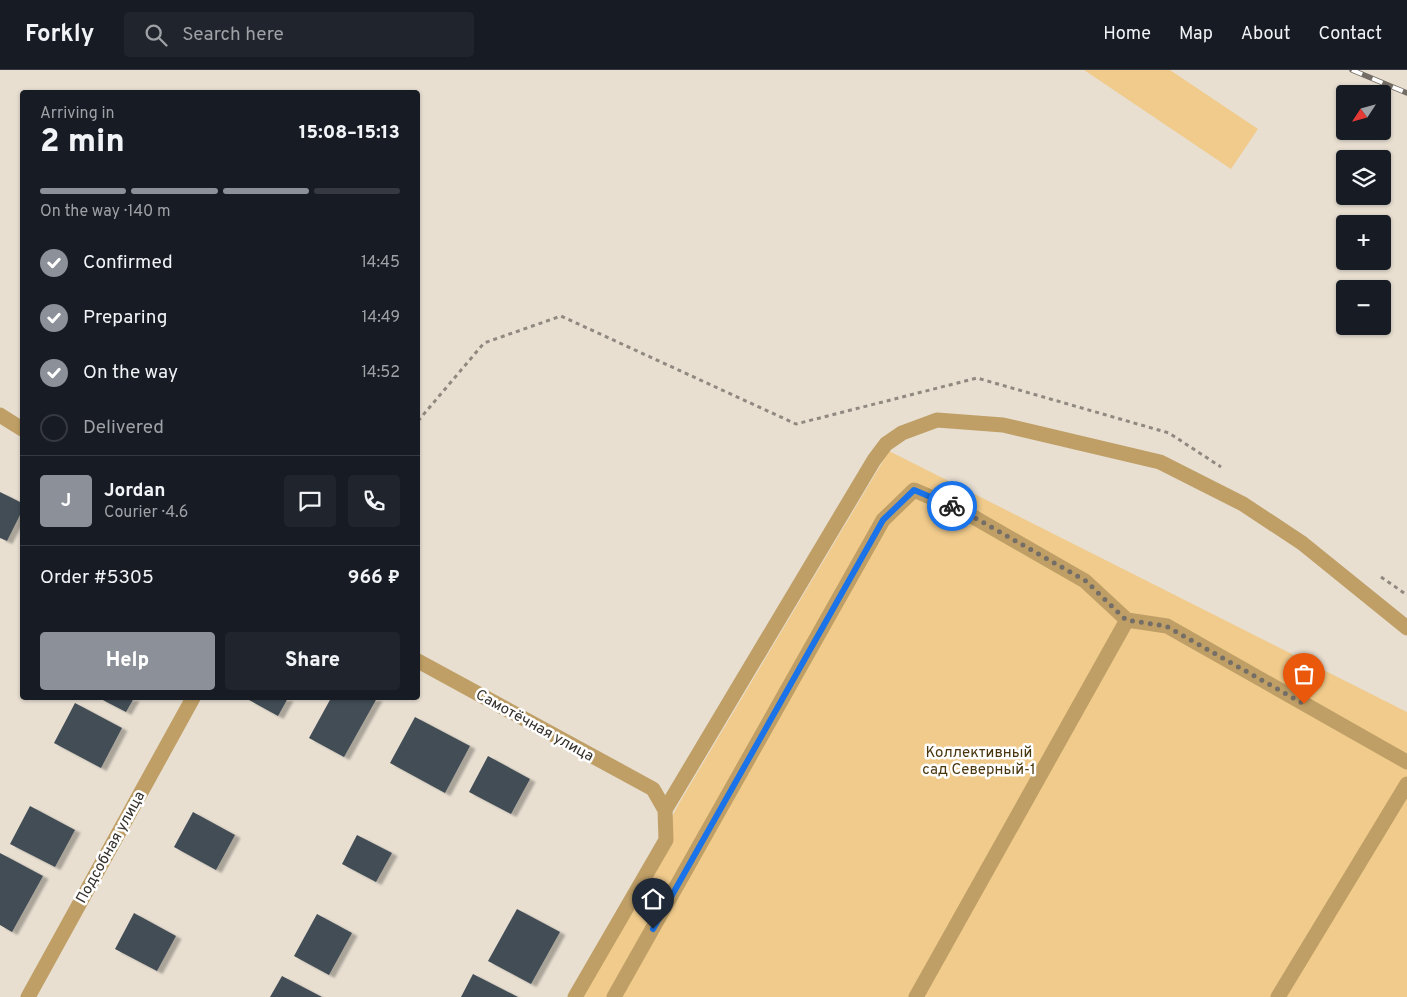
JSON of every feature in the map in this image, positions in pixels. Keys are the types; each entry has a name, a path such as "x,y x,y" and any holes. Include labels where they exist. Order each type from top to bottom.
{"street":[{"path":"0,415 20,428"},
{"path":"575,997 666,840 666,810 874,460 886,444 902,433 937,420 1003,425 1160,462 1243,504 1302,543 1407,628"},
{"path":"614,997 883,520 914,490 963,511 1086,581 1126,620 1166,626 1407,762"},
{"path":"916,997 1126,620"},
{"name":"Самотёчная улица","path":"420,662 653,789 666,810"},
{"name":"Подсобная улица","path":"28,997 192,700"},
{"path":"1278,997 1407,784"}],"green space":[{"path":"1084,70 1170,70 1258,129 1231,169"},
{"name":"Коллективный сад Северный-1","path":"889,451 1407,712 1407,997 572,997 681,800"}],"building":[{"path":"0,492 20,502 20,515 7,541 0,538"},
{"path":"103,700 133,700 126,712"},
{"path":"249,700 287,700 278,716"},
{"path":"330,700 376,700 344,757 309,738"},
{"path":"75,703 122,728 101,768 54,743"},
{"path":"415,717 470,746 445,793 390,763"},
{"path":"488,756 530,779 511,814 469,792"},
{"path":"30,806 75,830 55,867 10,844"},
{"path":"193,812 235,835 216,870 174,847"},
{"path":"357,835 392,853 376,882 342,864"},
{"path":"0,853 43,876 12,932 0,925"},
{"path":"517,909 560,932 531,984 488,961"},
{"path":"134,913 176,936 157,971 115,949"},
{"path":"317,914 352,933 329,975 294,956"},
{"path":"473,974 518,997 461,997"},
{"path":"282,976 322,997 270,997"}],"railway":[{"path":"1352,70 1407,93"}],"way so far":[{"path":"952,506 1086,581 1126,620 1166,626 1304,704"}],"route":[{"path":"653,929 883,520 914,490 952,506"}]}
